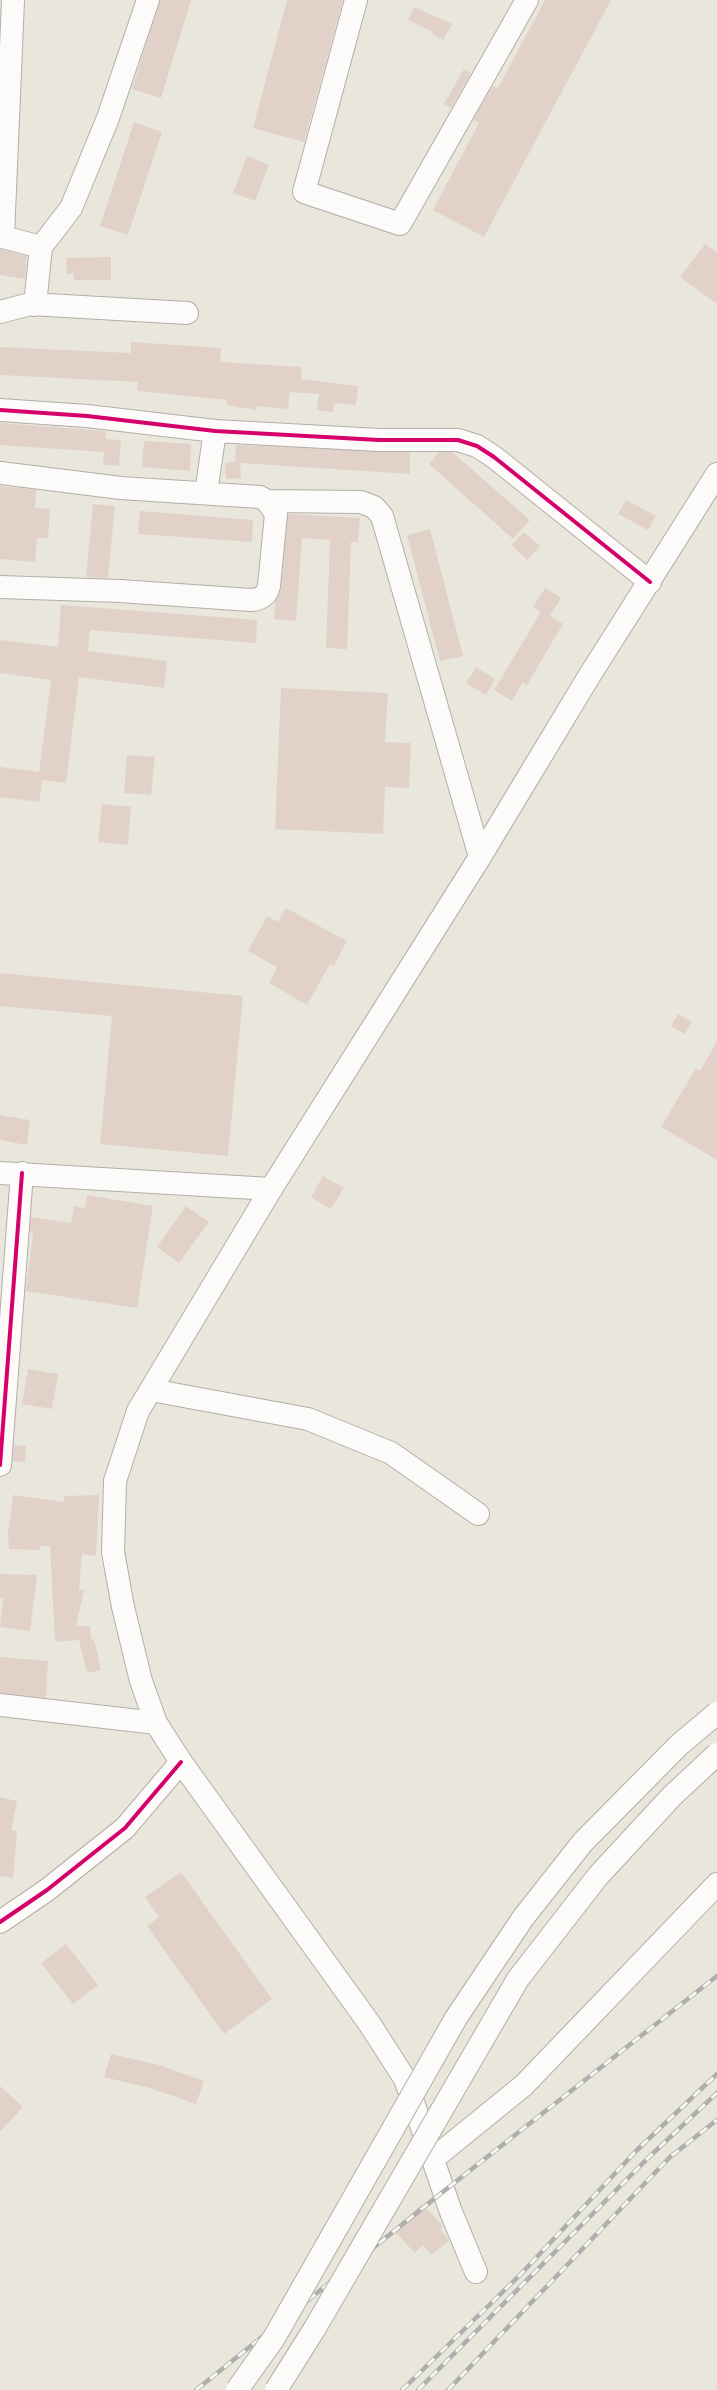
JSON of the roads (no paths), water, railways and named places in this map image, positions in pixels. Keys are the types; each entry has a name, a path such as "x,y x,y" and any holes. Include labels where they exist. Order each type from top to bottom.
{"main road":[{"path":"13,0 3,237 41,247"},
{"path":"35,305 41,247 71,208 108,118 148,0"},
{"path":"356,0 304,192 400,224 527,0"},
{"path":"0,312 35,305 187,313"},
{"path":"0,410 87,416 215,431 379,440 458,440 477,446 494,457 650,582"},
{"path":"206,493 215,431"},
{"path":"0,473 121,488 260,497 267,501 276,514 267,592 260,599 251,600 120,591 0,587"},
{"path":"476,2272 451,2212 405,2079 369,2023 181,1762 156,1723 141,1681 123,1607 113,1552 115,1481 138,1412 271,1189 480,857 588,678 717,474"},
{"path":"267,501 361,502 374,507 382,516 480,857"},
{"path":"0,1173 22,1173 271,1189"},
{"path":"0,1465 22,1173"},
{"path":"151,1390 308,1419 391,1453 478,1514"},
{"path":"0,1705 156,1723"},
{"path":"237,2390 274,2338 456,2018 524,1918 583,1842 679,1745 717,1713"},
{"path":"276,2390 315,2328 518,1979 598,1876 672,1796 717,1754"},
{"path":"0,1922 46,1890 125,1828 181,1762"},
{"path":"433,2159 524,2085 717,1884"}],"railway":[{"path":"196,2390 444,2191 717,1976"},
{"path":"402,2390 520,2275 636,2151 717,2074"},
{"path":"418,2390 648,2158 717,2093"},
{"path":"448,2390 670,2157 717,2120"}]}
